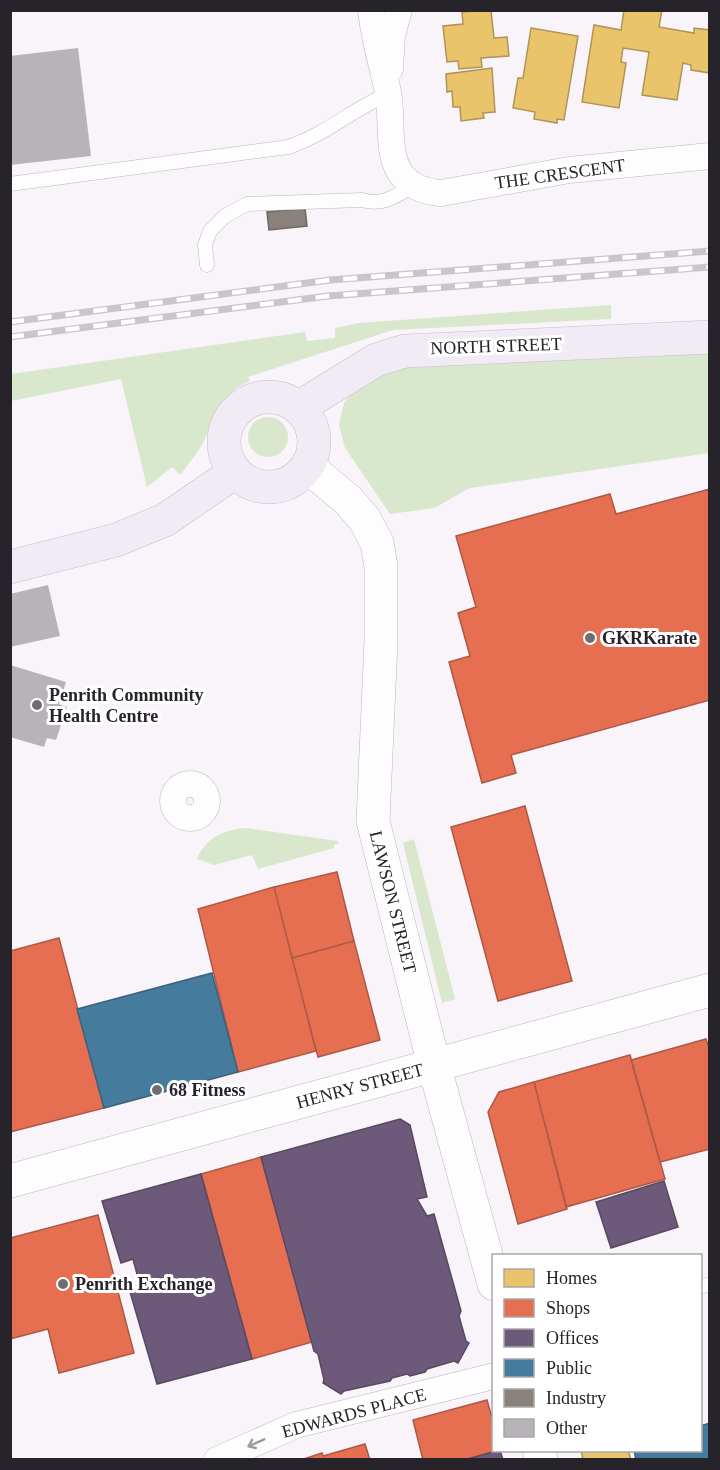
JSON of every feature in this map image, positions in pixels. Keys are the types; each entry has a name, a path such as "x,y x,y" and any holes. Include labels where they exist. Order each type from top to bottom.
{"highway":[{"name":"NORTH STREET","path":"298,408 376,360 405,351 710,337"},
{"path":"270,397 285,400 298,408 306,417 314,442 307,466 298,476 286,484 272,487 259,486 235,472 227,459 224,445 225,430 232,416 242,406 256,399 270,397"},
{"path":"10,567 116,540 155,524 235,472"}],"street":[{"path":"371,10 373,34 388,93 398,168 413,186"},
{"path":"388,93 392,35 399,10"},
{"name":"THE CRESCENT","path":"413,186 423,191 441,193 569,171 710,156"},
{"name":"LAWSON STREET","path":"307,466 349,501 365,520 377,543 381,566 381,631 373,820 434,1065 492,1277"},
{"name":"HENRY STREET","path":"10,1181 710,990"},
{"name":"EDWARDS PLACE","path":"217,1460 296,1425 492,1376"}],"lane":[{"path":"10,184 288,147 317,136 368,103 388,93"},
{"path":"207,265 205,245 210,231 225,216 247,204 362,200 375,204 392,199 413,186"}],"green space":[{"path":"611,305 611,319 393,330 248,377 250,381 239,386 224,401 200,448 180,475 172,467 147,487 121,379 11,401 11,374 305,332 307,341 335,338 335,328 359,323"},
{"path":"709,348 709,453 470,488 434,508 390,514 345,448 339,425 344,403 352,393 398,364"},
{"path":"268,417 276,418 282,423 287,429 287,445 282,451 276,456 268,457 260,456 254,451 249,445 248,437 249,429 254,423 260,418"},
{"path":"246,828 338,841 339,843 334,845 334,848 258,869 252,855 214,865 197,859 205,845 217,836"},
{"path":"414,839 455,999 442,1003 403,843"}],"building: Homes":[{"path":"491,10 494,38 507,37 509,56 481,58 482,67 459,69 458,61 447,62 443,26 463,24 462,12"},
{"path":"624,10 662,10 659,27 694,33 694,28 710,30 710,73 691,70 691,65 683,63 677,100 642,95 649,52 623,48 621,62 626,63 619,108 582,102 594,25 621,30"},
{"path":"531,28 578,36 564,120 557,119 557,123 534,119 535,112 513,108 518,78 523,78"},
{"path":"492,68 495,112 483,113 484,118 461,121 460,107 453,107 452,91 447,92 446,74"},
{"path":"581,1452 629,1452 631,1460 583,1460"}],"building: Shops":[{"path":"710,489 710,700 511,755 516,773 482,783 449,662 470,656 458,613 476,607 456,536 610,494 616,514"},
{"path":"525,806 572,981 498,1001 451,827"},
{"path":"337,872 354,941 292,958 274,887"},
{"path":"274,887 316,1051 238,1072 198,909"},
{"path":"59,938 104,1108 10,1132 10,951"},
{"path":"354,941 380,1040 318,1057 292,958"},
{"path":"706,1039 710,1051 710,1149 660,1162 631,1060"},
{"path":"630,1055 665,1179 566,1207 534,1082"},
{"path":"534,1082 567,1209 518,1224 488,1112 499,1092"},
{"path":"261,1157 312,1342 252,1359 201,1174"},
{"name":"Penrith Exchange","path":"98,1215 134,1353 59,1373 48,1329 10,1339 10,1238"},
{"path":"487,1400 492,1418 493,1452 467,1460 423,1460 413,1420"},
{"path":"365,1444 370,1460 301,1460 322,1453 323,1456"}],"building: Offices":[{"path":"400,1119 410,1125 427,1197 417,1199 427,1216 434,1214 461,1311 459,1316 466,1341 469,1343 458,1363 454,1361 427,1369 425,1372 410,1376 407,1374 392,1378 390,1381 344,1391 341,1394 323,1383 318,1354 314,1351 261,1157"},
{"path":"201,1174 252,1359 157,1384 130,1292 141,1289 133,1259 121,1263 102,1201"},
{"path":"664,1181 678,1227 611,1248 596,1202"},
{"path":"501,1452 503,1460 467,1460"}],"building: Public":[{"path":"212,973 238,1072 104,1108 77,1009"},
{"path":"710,1423 710,1460 636,1460 634,1452 702,1452 702,1425"}],"building: Industry":[{"path":"305,208 307,226 269,230 267,212"}],"building: Other":[{"path":"78,48 91,156 10,165 10,56"},
{"name":"Penrith Community Health Centre","path":"48,585 60,636 10,647 10,594"},
{"name":"Penrith Community Health Centre","path":"10,665 66,682 59,704 67,707 56,740 47,738 44,747 10,737"}],"railway":[{"path":"10,322 330,280 710,251"},
{"path":"10,337 328,296 710,267"}],"place":[{"name":"GKRKarate","path":"590,638"},
{"name":"Penrith Community Health Centre","path":"37,705"},
{"name":"68 Fitness","path":"157,1090"},
{"name":"Penrith Exchange","path":"63,1284"}]}
